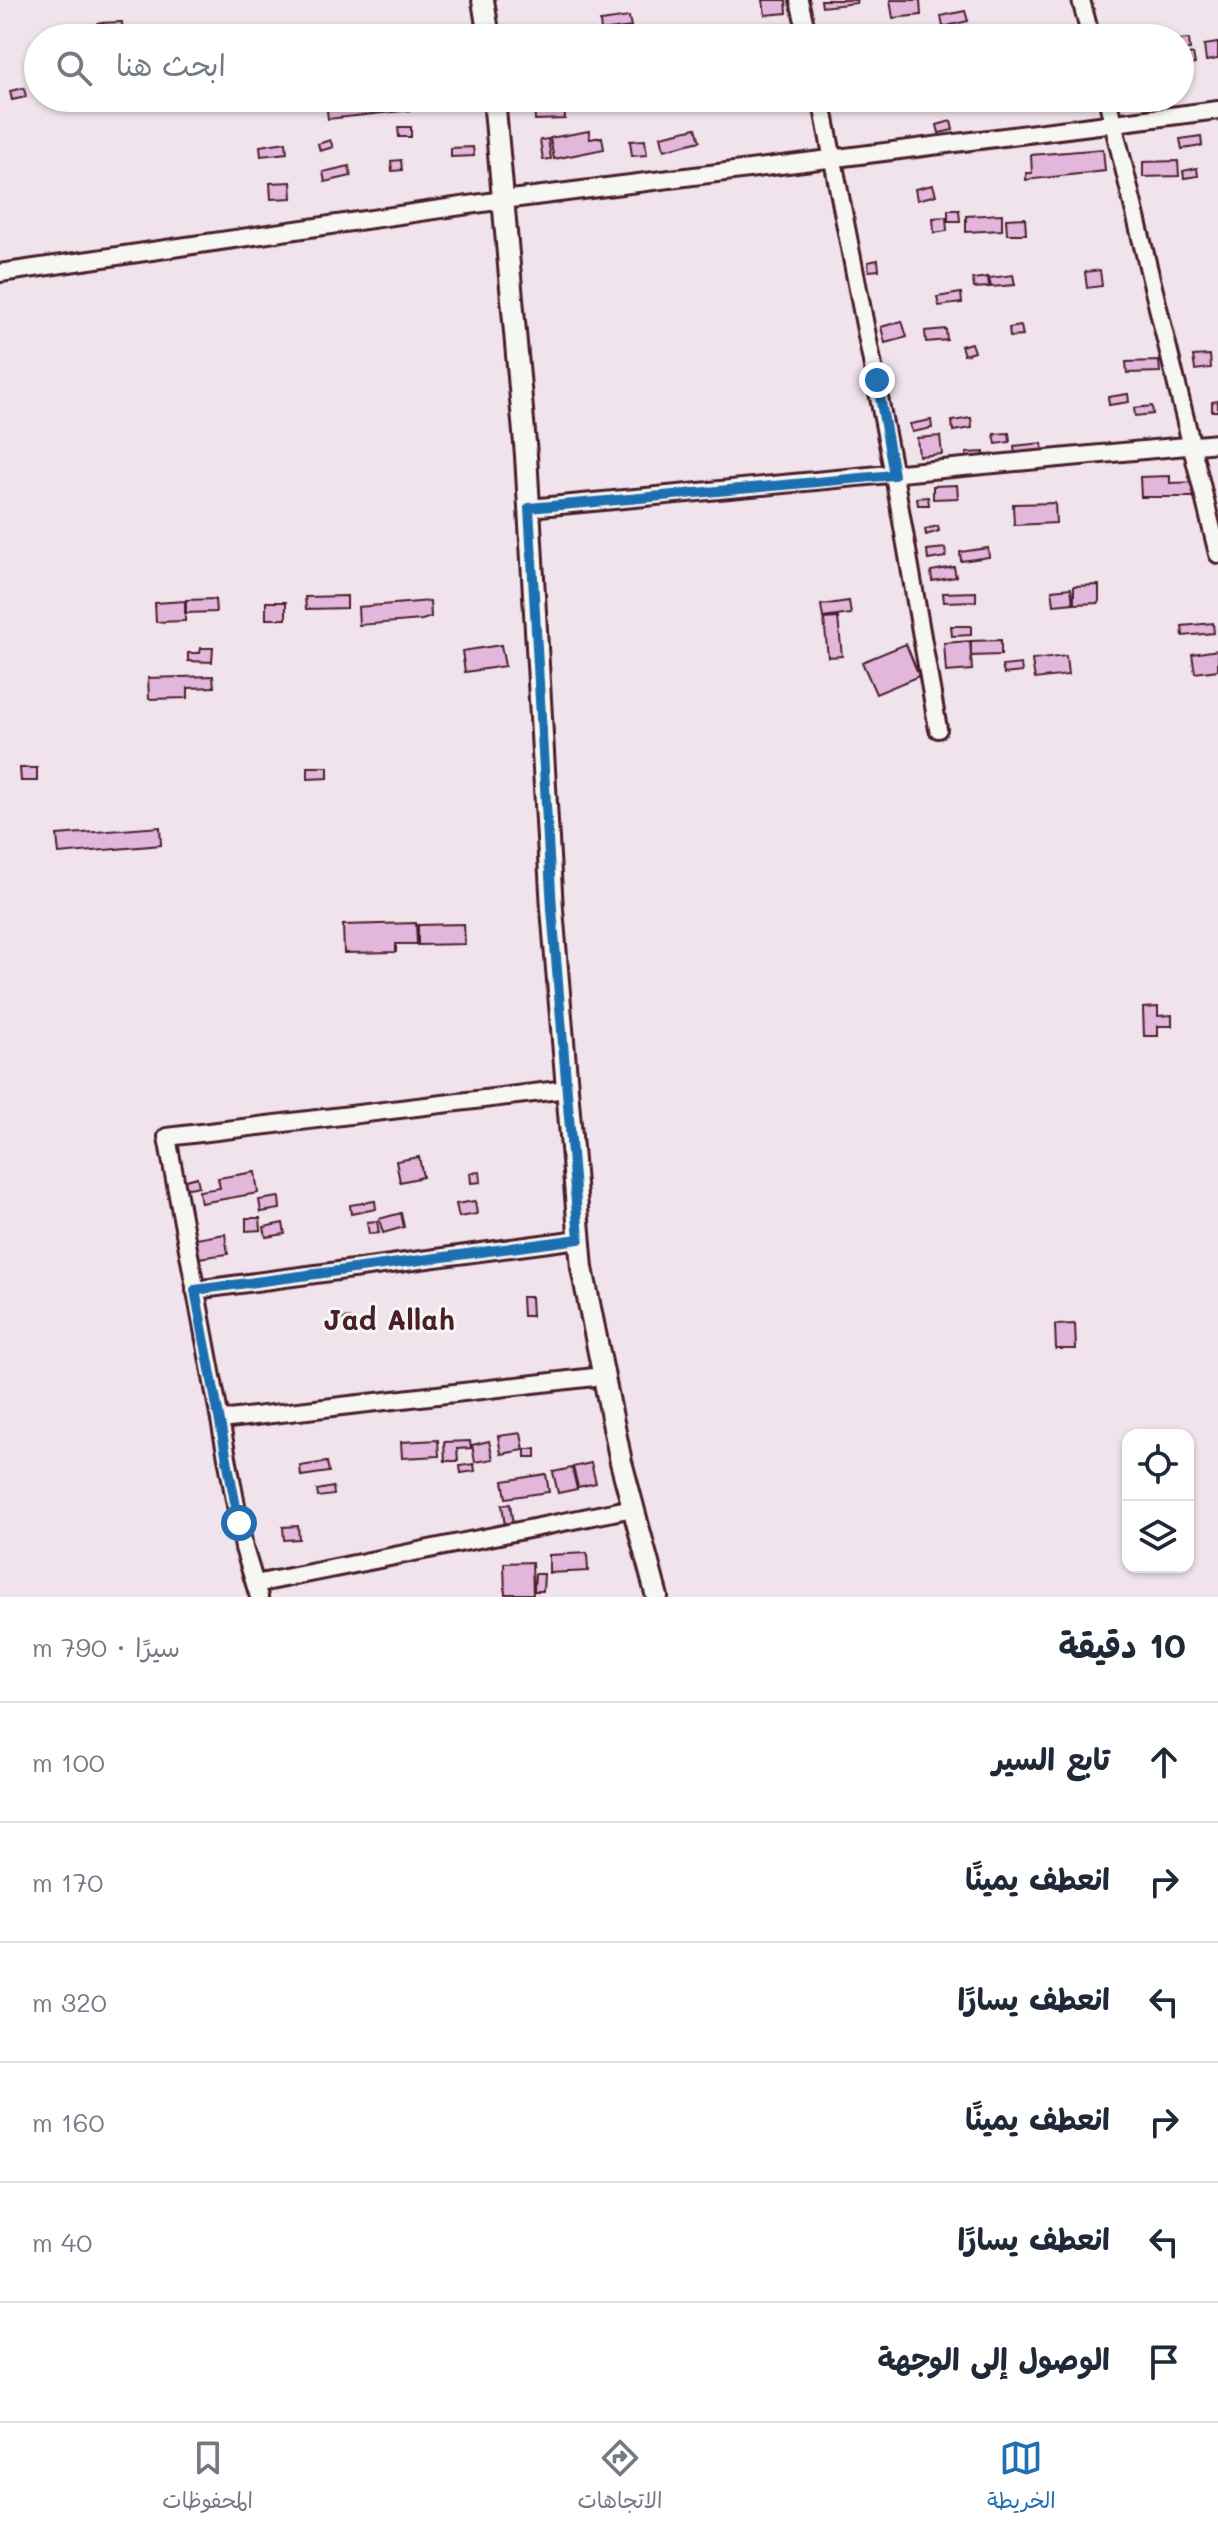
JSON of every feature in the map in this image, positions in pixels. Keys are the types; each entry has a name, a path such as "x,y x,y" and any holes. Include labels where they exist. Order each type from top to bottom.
{"street":[{"path":"483,0 487,24"},
{"path":"799,0 805,24"},
{"path":"1081,0 1087,24"},
{"path":"0,273 503,200 836,161 1218,110"},
{"path":"495,112 529,508 552,909 579,1239 603,1376 657,1597"},
{"path":"824,112 894,475 938,729"},
{"path":"1110,112 1218,554"},
{"path":"529,508 1218,443"},
{"path":"567,1089 167,1137 244,1548 257,1590 633,1508"},
{"path":"195,1290 579,1239"},
{"path":"220,1420 603,1376"}],"building":[{"path":"763,0 786,0 787,13 765,15"},
{"path":"821,0 856,0 857,3 822,7"},
{"path":"890,0 920,0 921,15 893,18"},
{"path":"965,11 968,21 942,24 941,16"},
{"path":"629,17 630,24 600,24 600,21"},
{"path":"1218,43 1218,59 1206,61 1204,45"},
{"path":"24,88 24,97 12,100 10,91"},
{"path":"327,112 392,112 328,119"},
{"path":"535,112 565,112 565,119 535,120"},
{"path":"951,121 953,130 939,133 937,125"},
{"path":"398,127 411,127 411,137 399,137"},
{"path":"696,128 700,141 664,150 661,136"},
{"path":"589,131 590,139 602,137 604,149 554,159 550,138"},
{"path":"1201,136 1202,146 1182,149 1180,139"},
{"path":"548,139 551,159 543,160 540,140"},
{"path":"330,140 333,147 320,151 318,144"},
{"path":"645,140 647,155 632,156 630,141"},
{"path":"286,142 287,153 261,156 260,146"},
{"path":"473,147 474,156 451,157 451,148"},
{"path":"1103,149 1105,171 1026,180 1026,173 1032,173 1031,155"},
{"path":"401,160 402,170 392,171 391,161"},
{"path":"1178,161 1179,176 1143,177 1143,162"},
{"path":"349,166 351,176 325,182 323,172"},
{"path":"1197,168 1198,176 1184,178 1183,171"},
{"path":"291,182 292,198 271,199 270,183"},
{"path":"933,185 936,195 917,200 915,189"},
{"path":"948,210 959,210 960,221 948,221"},
{"path":"1002,214 1002,230 966,232 966,216"},
{"path":"946,217 947,231 934,233 933,218"},
{"path":"1025,218 1026,234 1007,234 1006,219"},
{"path":"878,260 879,270 869,271 868,262"},
{"path":"1100,270 1102,286 1087,288 1085,272"},
{"path":"1013,275 1015,285 991,287 989,278"},
{"path":"988,277 989,287 974,288 973,279"},
{"path":"961,293 962,303 939,306 937,297"},
{"path":"902,321 907,337 885,343 881,327"},
{"path":"1021,326 1023,336 1010,337 1009,328"},
{"path":"946,329 947,340 926,342 925,331"},
{"path":"971,343 974,352 964,355 961,346"},
{"path":"1210,355 1211,368 1195,370 1193,356"},
{"path":"1159,361 1160,372 1127,373 1126,362"},
{"path":"1128,394 1129,402 1109,405 1108,397"},
{"path":"1218,401 1218,411 1212,411 1212,402"},
{"path":"1152,406 1153,414 1135,416 1134,408"},
{"path":"971,418 972,428 953,431 952,421"},
{"path":"931,420 932,428 912,432 910,424"},
{"path":"1009,433 1010,442 996,444 994,434"},
{"path":"940,436 942,454 919,456 917,438"},
{"path":"1042,443 1043,454 1015,456 1014,446"},
{"path":"984,452 984,459 966,459 966,453"},
{"path":"1170,476 1170,483 1200,482 1200,497 1141,497 1140,477"},
{"path":"957,485 958,498 933,499 933,486"},
{"path":"928,497 929,505 918,505 917,498"},
{"path":"1055,503 1056,523 1014,525 1013,504"},
{"path":"938,526 939,531 926,535 925,529"},
{"path":"945,548 946,557 928,560 927,550"},
{"path":"988,548 989,557 961,561 960,552"},
{"path":"954,567 956,577 932,581 931,571"},
{"path":"1099,585 1099,603 1074,604 1074,586"},
{"path":"1071,588 1073,603 1054,605 1052,590"},
{"path":"976,592 976,601 944,602 943,593"},
{"path":"347,596 347,608 306,609 305,597"},
{"path":"215,599 216,612 186,613 186,600"},
{"path":"185,601 185,621 156,622 155,603"},
{"path":"430,601 431,617 359,625 358,607"},
{"path":"849,601 851,614 823,618 821,605"},
{"path":"266,602 286,602 286,619 266,619"},
{"path":"838,618 842,656 828,657 824,619"},
{"path":"1213,623 1214,633 1183,636 1182,626"},
{"path":"951,626 971,626 971,635 952,636"},
{"path":"1001,640 1001,655 971,656 971,641"},
{"path":"970,641 972,670 946,672 944,643"},
{"path":"906,644 919,676 876,694 862,662"},
{"path":"501,645 505,666 465,672 462,651"},
{"path":"201,648 213,648 212,662 188,661 188,653 200,653"},
{"path":"1218,650 1218,670 1195,673 1192,654"},
{"path":"1066,656 1068,675 1035,679 1032,660"},
{"path":"1021,664 1022,672 1004,674 1002,666"},
{"path":"213,676 214,687 188,688 188,698 149,699 148,678"},
{"path":"308,767 328,767 328,778 308,779"},
{"path":"20,768 37,768 37,781 21,781"},
{"path":"160,827 161,845 59,854 57,835"},
{"path":"416,923 417,944 396,944 396,952 344,953 343,925"},
{"path":"464,924 465,944 418,945 418,925"},
{"path":"1158,1007 1158,1016 1172,1015 1172,1026 1158,1026 1158,1036 1144,1036 1143,1008"},
{"path":"419,1157 423,1177 400,1182 396,1161"},
{"path":"255,1172 258,1193 201,1203 199,1191 220,1188 218,1178"},
{"path":"480,1172 481,1182 471,1183 470,1173"},
{"path":"197,1177 199,1186 184,1189 182,1181"},
{"path":"279,1197 280,1209 261,1212 259,1200"},
{"path":"375,1201 376,1209 351,1214 350,1205"},
{"path":"475,1201 477,1214 459,1217 456,1204"},
{"path":"401,1213 404,1227 383,1233 379,1219"},
{"path":"246,1218 260,1218 261,1230 246,1231"},
{"path":"377,1221 379,1233 369,1234 367,1222"},
{"path":"283,1223 285,1234 266,1237 264,1227"},
{"path":"225,1234 228,1254 198,1258 196,1239"},
{"path":"522,1297 531,1297 532,1316 523,1316"},
{"path":"350,1318 352,1328 336,1330 335,1320"},
{"path":"1075,1324 1076,1349 1056,1349 1055,1325"},
{"path":"521,1433 524,1450 501,1454 498,1436"},
{"path":"438,1440 439,1456 402,1458 401,1442"},
{"path":"470,1441 471,1448 457,1449 458,1461 445,1461 444,1442"},
{"path":"489,1441 493,1459 475,1462 472,1445"},
{"path":"525,1449 536,1449 536,1457 525,1457"},
{"path":"327,1462 329,1472 301,1476 300,1466"},
{"path":"591,1463 596,1483 578,1487 573,1467"},
{"path":"474,1464 475,1471 461,1473 460,1466"},
{"path":"572,1468 577,1489 558,1493 553,1472"},
{"path":"546,1474 549,1492 506,1498 503,1481"},
{"path":"333,1487 334,1495 318,1497 317,1490"},
{"path":"510,1504 513,1525 505,1526 502,1505"},
{"path":"298,1526 299,1539 284,1540 283,1527"},
{"path":"587,1553 588,1571 549,1573 549,1555"},
{"path":"532,1562 533,1594 505,1594 504,1563"},
{"path":"535,1574 544,1574 543,1591 534,1591"}],"district":[{"name":"Jad Allah","path":"389,1319"}],"route":[{"path":"239,1523 195,1290 579,1239 552,909 529,508 894,475 877,380"}]}
